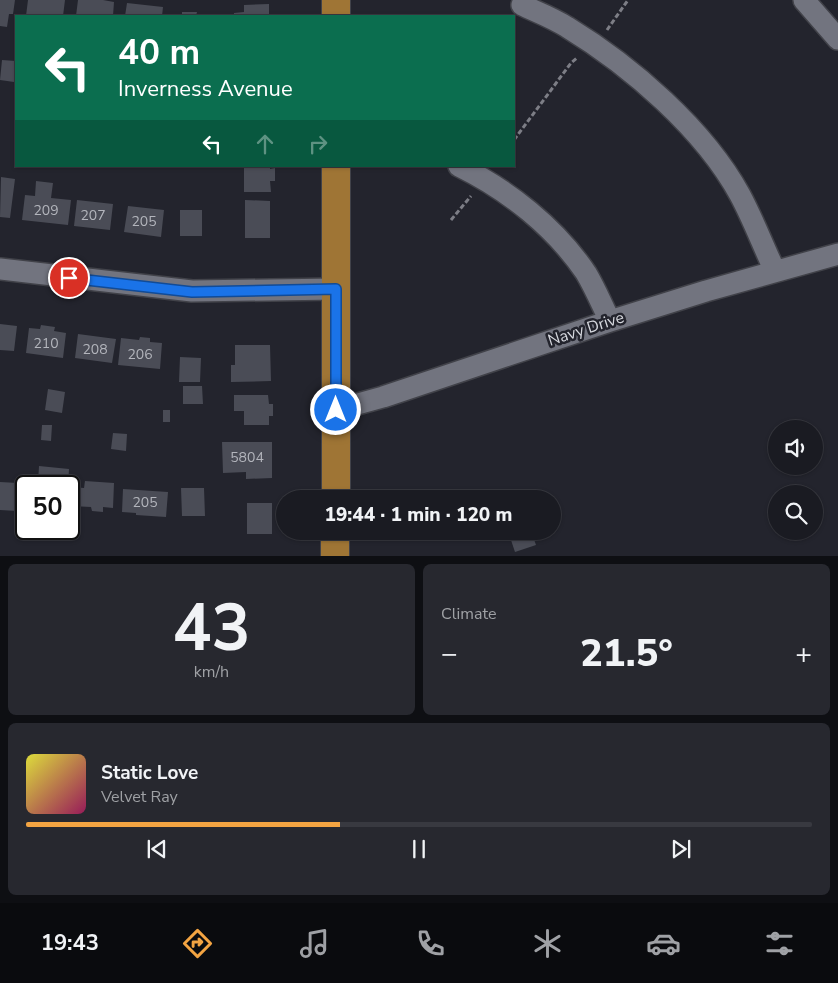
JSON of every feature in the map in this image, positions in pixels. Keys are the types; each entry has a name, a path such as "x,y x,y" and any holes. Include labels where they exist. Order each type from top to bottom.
{"main road":[{"path":"336,0 336,15"},
{"path":"336,167 336,490"},
{"path":"335,540 335,556"}],"street":[{"path":"804,0 838,39"},
{"path":"522,5 565,26 594,45 646,84 700,138 724,169 740,195 775,271"},
{"path":"461,167 502,191 534,214 565,247 586,274 610,321"},
{"name":"Navy Drive","path":"336,410 382,397 610,321 838,254"},
{"path":"0,269 192,292 336,289"}],"path":[{"path":"515,139 571,63 594,45 628,0"}],"building":[{"path":"0,0 15,0 13,14 9,14 7,27 0,26"},
{"path":"28,0 65,0 63,15 26,15"},
{"path":"78,0 114,2 113,15 76,15"},
{"path":"127,3 163,7 162,15 125,15"},
{"path":"269,4 269,15 234,15 234,13 244,12 244,5"},
{"path":"182,12 197,12 196,15 182,15"},
{"path":"2,60 15,61 14,82 0,80"},
{"path":"244,167 275,168 275,181 270,181 271,192 244,192"},
{"path":"1,177 15,179 10,218 0,217"},
{"path":"36,181 53,183 51,198 71,200 68,225 22,220 25,195 35,196"},
{"path":"77,200 113,204 110,230 74,226"},
{"path":"245,200 270,201 270,238 245,238"},
{"path":"128,206 164,210 161,237 124,232"},
{"path":"180,210 202,210 202,236 180,236"},
{"path":"0,324 17,326 14,351 0,350"},
{"path":"41,325 55,327 54,331 66,333 63,358 26,353 29,328 40,329"},
{"path":"78,334 116,339 112,363 75,358"},
{"path":"140,337 150,338 150,342 162,343 160,369 118,365 121,338 139,340"},
{"path":"235,345 270,345 271,381 231,382 231,365 235,365"},
{"path":"180,357 201,358 200,382 179,382"},
{"path":"183,386 202,386 203,404 183,404"},
{"path":"48,389 65,392 62,413 45,410"},
{"path":"234,395 268,395 269,404 273,404 273,416 269,416 269,425 244,425 244,411 234,411"},
{"path":"163,410 170,410 170,422 163,422"},
{"path":"42,425 52,425 51,441 41,440"},
{"path":"113,433 127,434 126,451 111,449"},
{"path":"222,442 272,442 272,478 246,479 246,472 223,473"},
{"path":"39,466 69,469 69,475 38,475"},
{"path":"85,481 114,483 113,508 103,507 103,512 92,511 91,507 80,506 80,488 84,488"},
{"path":"0,482 15,483 15,511 0,510"},
{"path":"181,488 204,488 205,516 182,516"},
{"path":"123,489 168,492 166,517 122,512"},
{"path":"247,503 272,503 272,534 247,534"},
{"path":"511,540 534,540 536,545 515,552"}],"route":[{"path":"69,278 192,292 336,289 336,410"}]}
